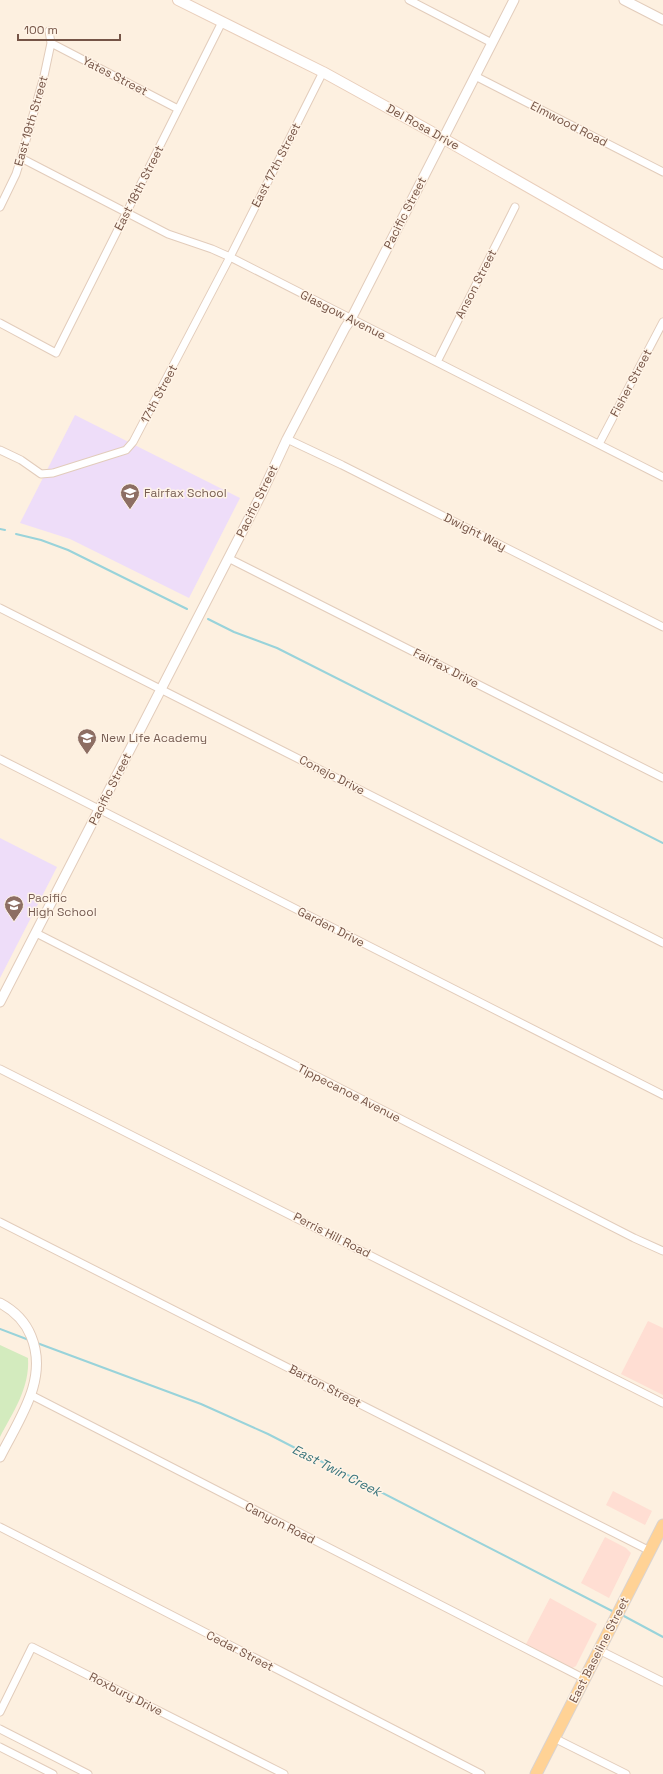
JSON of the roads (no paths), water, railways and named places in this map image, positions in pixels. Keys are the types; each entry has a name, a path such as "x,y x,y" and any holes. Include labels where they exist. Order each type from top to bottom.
{"main road":[{"name":"Del Rosa Drive","path":"178,0 323,72 444,138 663,264"},
{"name":"East Baseline Street","path":"536,1774 650,1551 662,1531"}],"street":[{"path":"408,0 492,43"},
{"name":"Pacific Street","path":"0,1002 228,558 287,439 351,319 514,0"},
{"path":"624,0 663,20"},
{"name":"East 18th Street","path":"0,324 56,353 222,22"},
{"name":"East 19th Street","path":"0,207 16,174 44,76 51,43 49,31"},
{"name":"Yates Street","path":"51,43 178,109"},
{"name":"East 17th Street","path":"230,257 323,72"},
{"name":"Elmwood Road","path":"475,76 663,172"},
{"name":"Glasgow Avenue","path":"21,158 168,234 212,249 230,257 663,477"},
{"name":"Anson Street","path":"437,362 516,207"},
{"name":"17th Street","path":"0,450 22,460 41,474 54,473 126,450 133,442 230,257"},
{"name":"Fisher Street","path":"599,444 663,322"},
{"name":"Dwight Way","path":"287,439 362,474 663,627"},
{"name":"Fairfax Drive","path":"228,558 663,778"},
{"name":"Conejo Drive","path":"0,608 663,943"},
{"name":"Garden Drive","path":"0,759 663,1095"},
{"name":"Tippecanoe Avenue","path":"36,933 614,1228 663,1251"},
{"name":"Perris Hill Road","path":"0,1069 663,1403"},
{"name":"Barton Street","path":"0,1222 650,1551"},
{"path":"0,1303 15,1313 25,1323 32,1339 37,1357 37,1378 31,1396 0,1457"},
{"name":"Canyon Road","path":"31,1396 585,1679"},
{"name":"Cedar Street","path":"0,1527 481,1774"},
{"name":"Roxbury Drive","path":"0,1712 32,1647 284,1774"},
{"path":"599,1650 663,1682"},
{"path":"0,1729 88,1774"},
{"path":"554,1738 626,1774"},
{"path":"0,1747 53,1774"}],"waterway":[{"path":"0,529 5,530"},
{"path":"16,534 41,540 68,550 187,609"},
{"path":"208,619 234,632 277,648 663,843"},
{"name":"East Twin Creek","path":"0,1329 29,1340"},
{"name":"East Twin Creek","path":"37,1343 201,1404 268,1434 614,1612"},
{"name":"East Twin Creek","path":"622,1615 663,1637"}],"place":[{"name":"Fairfax School","path":"130,510"},
{"name":"New Life Academy","path":"87,755"},
{"name":"Pacific High School","path":"14,922"}]}
